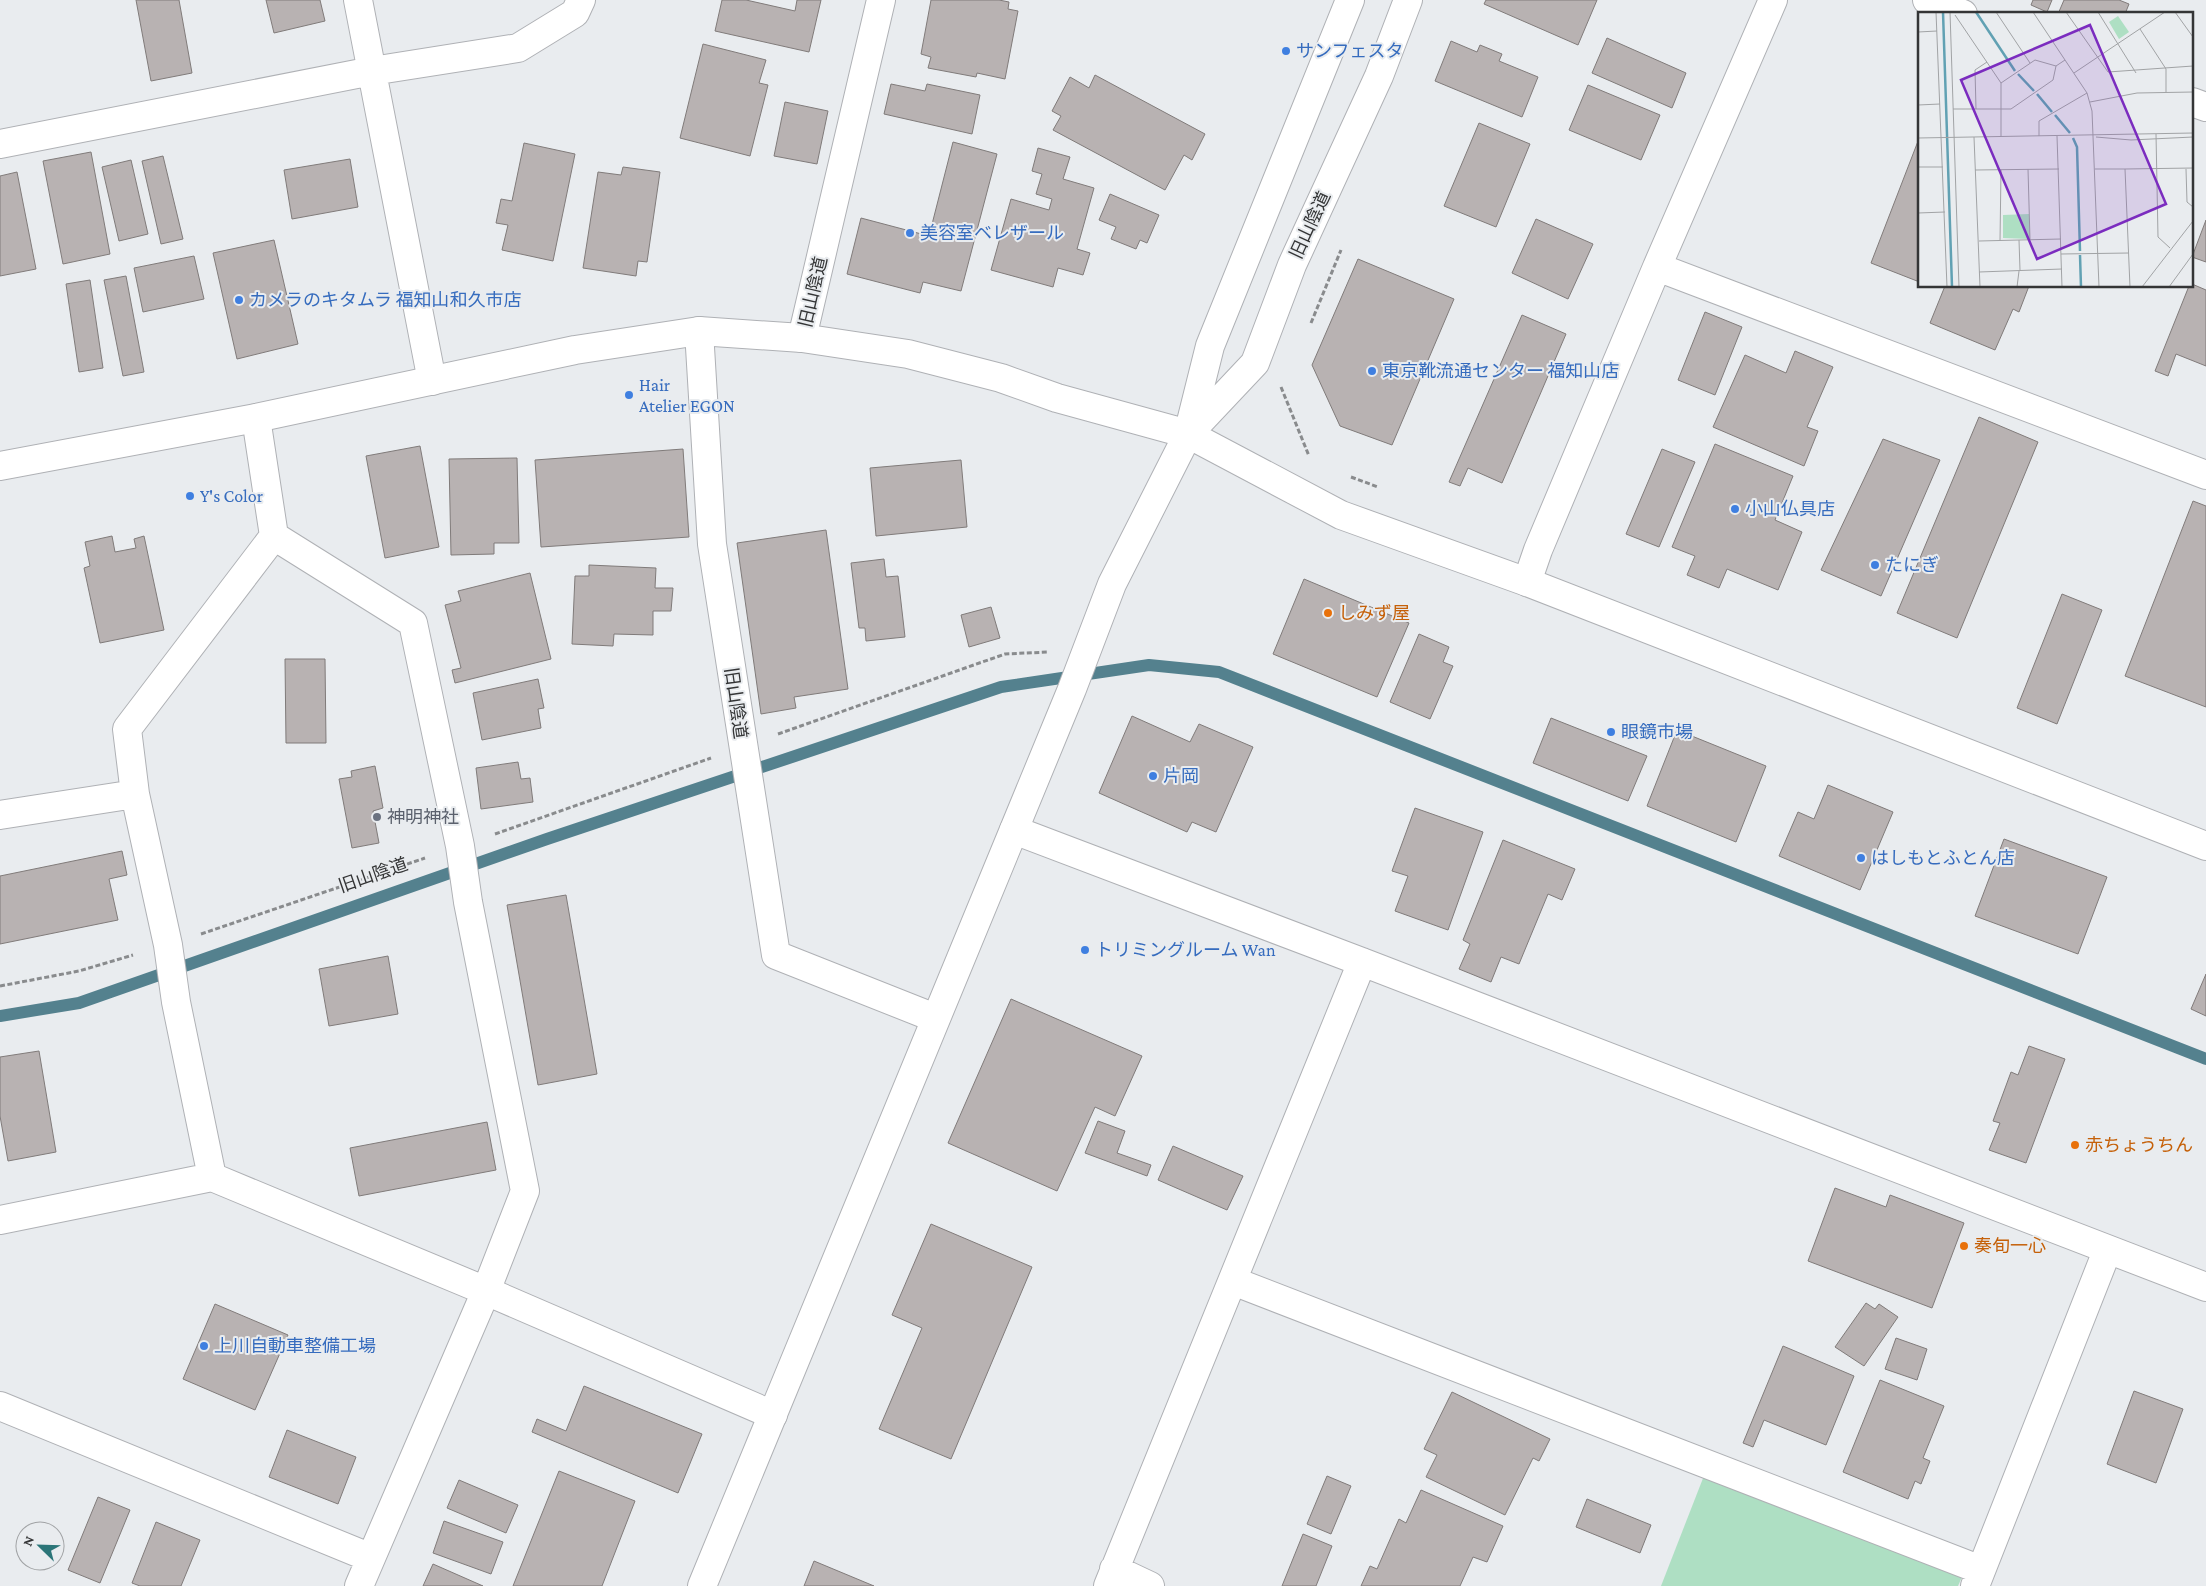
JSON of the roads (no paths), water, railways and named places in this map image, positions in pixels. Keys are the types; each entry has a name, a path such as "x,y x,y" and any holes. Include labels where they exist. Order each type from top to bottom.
{"street":[{"path":"358,0 432,382"},
{"path":"0,144 372,71 518,48 575,13 581,0"},
{"name":"旧山陰道","path":"881,0 802,338 699,331 712,544 776,955 935,1018"},
{"path":"702,1586 1072,689 1112,584 1188,434 1210,346 1350,0"},
{"name":"旧山陰道","path":"1188,434 1255,363 1292,265 1379,76 1408,0"},
{"path":"1527,582 1538,550 1657,267 1773,0"},
{"path":"1927,0 1958,12"},
{"path":"2194,103 2206,107"},
{"path":"1657,267 2206,475"},
{"path":"0,466 256,418 575,350 699,331"},
{"path":"802,338 908,354 1001,378 1057,398 1188,434 1340,515 1527,582 2206,846"},
{"path":"212,1177 176,1002 168,945 136,794 127,729 274,536 256,418"},
{"path":"274,536 412,623 460,846 468,902 525,1190 486,1291 360,1586"},
{"path":"0,815 136,794"},
{"path":"1014,830 1362,962 2206,1288"},
{"path":"1150,1586 1111,1578 1362,962"},
{"path":"0,1220 212,1177 486,1291 773,1415"},
{"path":"1233,1281 1978,1578 2107,1251"},
{"path":"0,1406 371,1558"}],"waterway":[{"path":"0,1016 79,1003 547,839 1001,687 1149,665 1219,672 2206,1059"}],"place":[{"name":"サンフェスタ","path":"1286,51"},
{"name":"美容室ベレザール","path":"910,233"},
{"name":"カメラのキタムラ 福知山和久市店","path":"239,300"},
{"name":"東京靴流通センター 福知山店","path":"1372,371"},
{"name":"Hair Atelier EGON","path":"629,395"},
{"name":"Y's Color","path":"190,496"},
{"name":"小山仏具店","path":"1735,509"},
{"name":"たにぎ","path":"1875,565"},
{"name":"しみず屋","path":"1328,613"},
{"name":"眼鏡市場","path":"1611,732"},
{"name":"片岡","path":"1153,776"},
{"name":"神明神社","path":"377,817"},
{"name":"はしもとふとん店","path":"1861,858"},
{"name":"トリミングルーム Wan","path":"1085,950"},
{"name":"赤ちょうちん","path":"2075,1145"},
{"name":"奏旬一心","path":"1964,1246"},
{"name":"上川自動車整備工場","path":"204,1346"}]}
